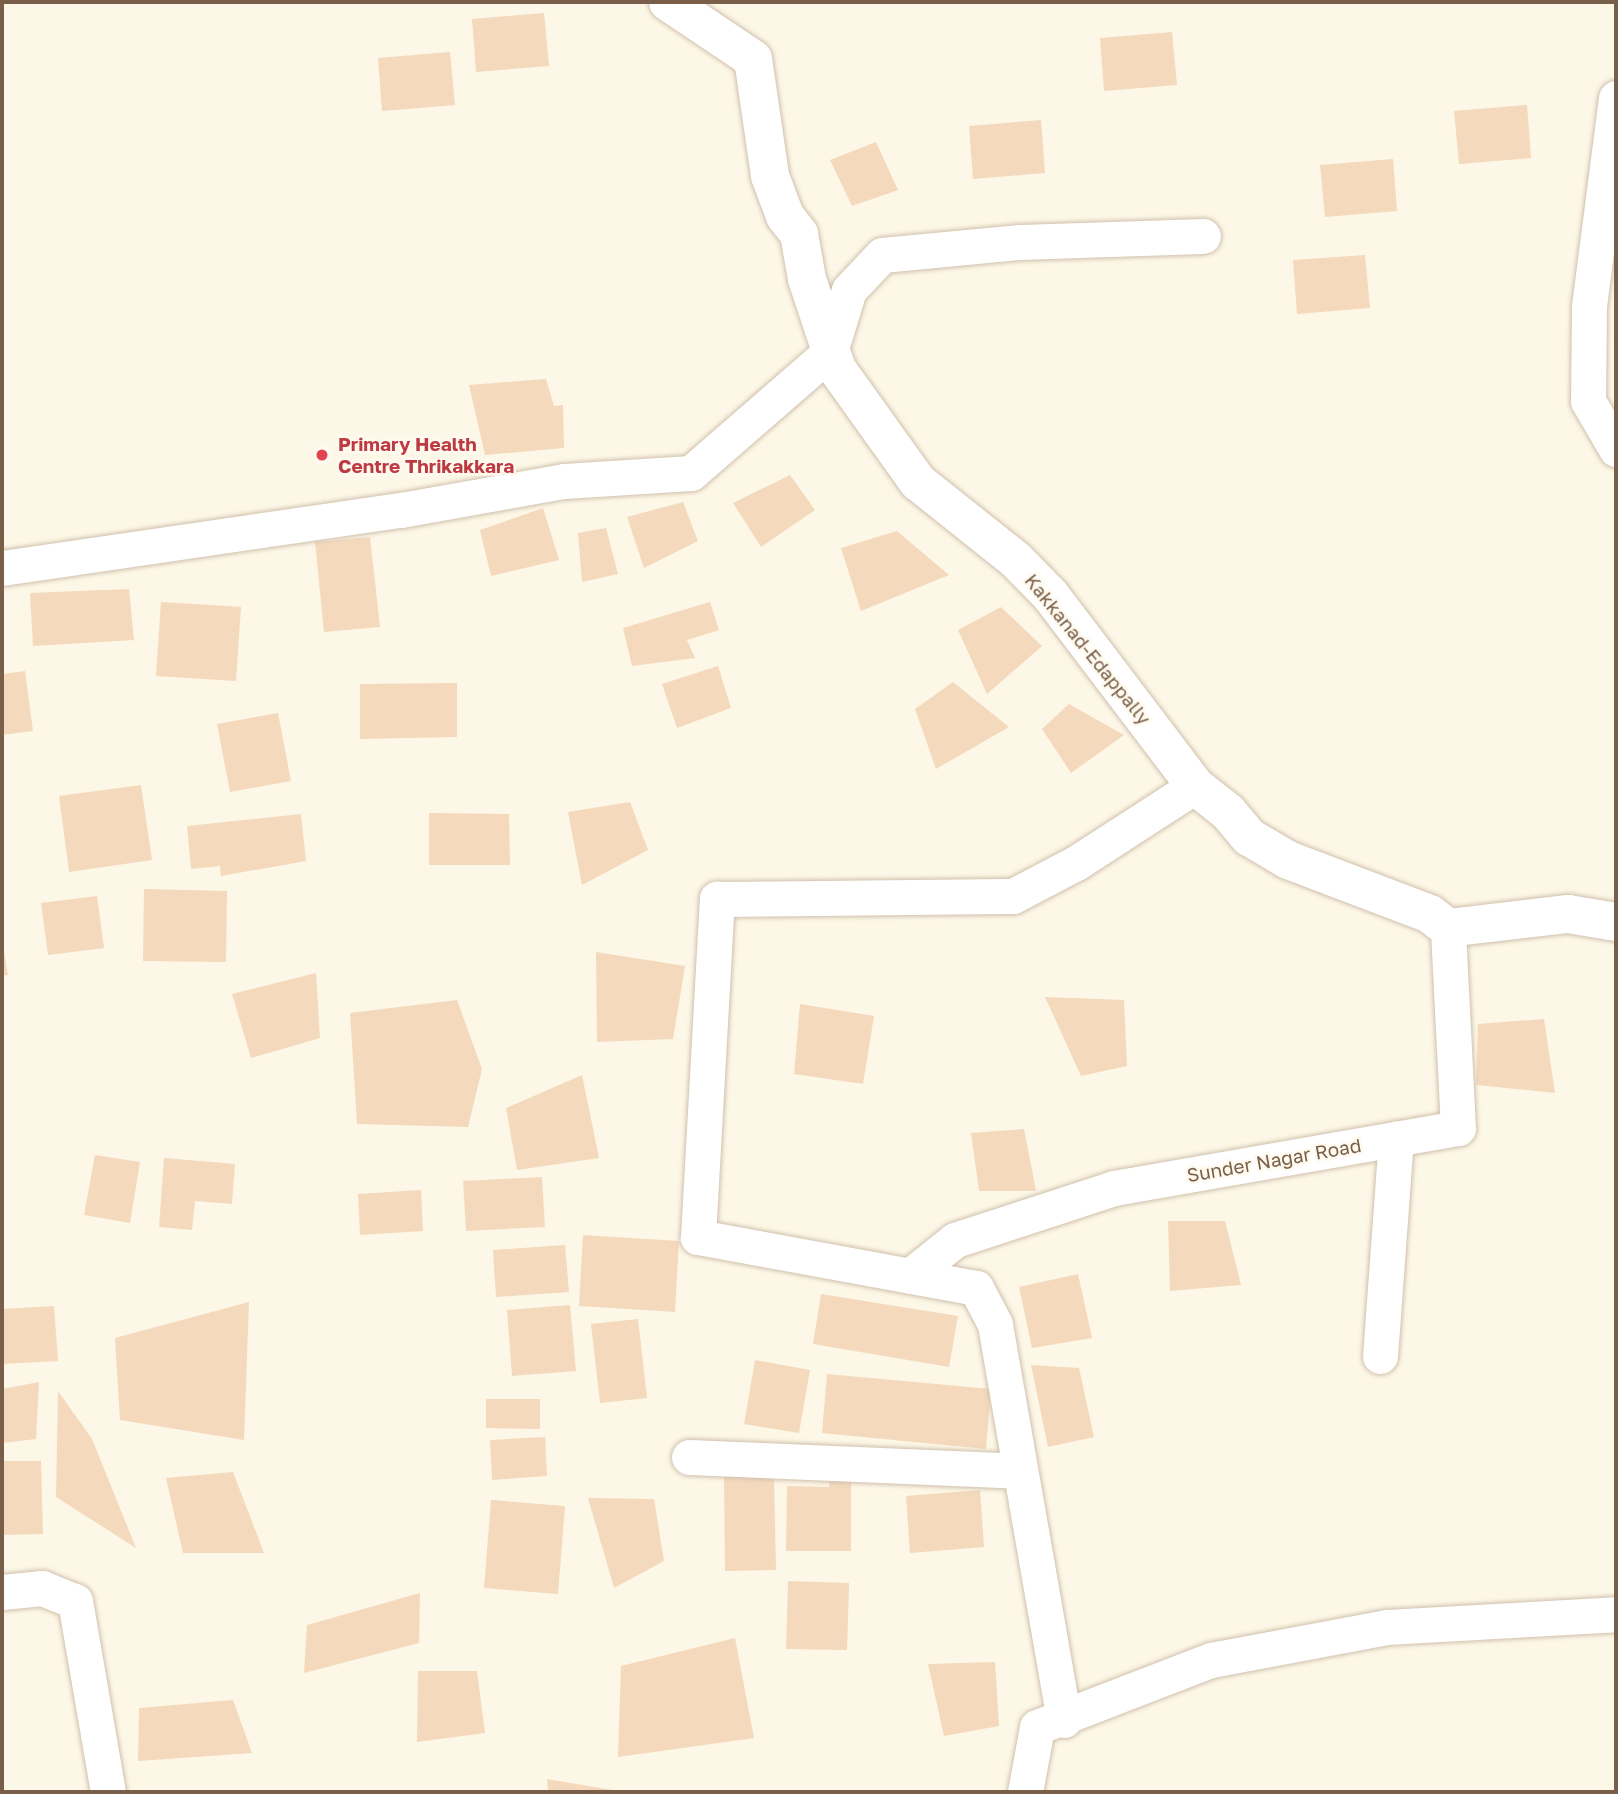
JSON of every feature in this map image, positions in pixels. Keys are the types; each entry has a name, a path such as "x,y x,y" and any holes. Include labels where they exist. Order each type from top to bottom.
{"street":[{"name":"Kakkanad-Edappally","path":"668,2 753,59 770,176 785,216 799,233 807,279 830,352 918,482 1016,560 1051,596 1195,786 1228,812 1249,838 1289,860 1430,914 1448,928"},
{"path":"1616,98 1589,307 1588,401 1616,449"},
{"path":"2,568 401,510 564,481 691,473 830,352 849,290 882,255 1020,242 1203,236"},
{"path":"1064,1720 995,1324 976,1288 698,1237 717,898 1013,896 1076,863 1195,786"},
{"path":"1448,928 1568,914 1616,922"},
{"name":"Sunder Nagar Road","path":"910,1276 955,1240 1114,1188 1458,1128 1448,928"},
{"path":"1380,1356 1396,1139"},
{"path":"689,1457 1019,1471"},
{"path":"2,1592 42,1588 75,1601 108,1792"},
{"path":"1025,1792 1037,1727 1064,1720 1224,1657 1387,1627 1616,1614"}],"building":[{"path":"544,13 549,66 476,72 472,19"},
{"path":"1172,32 1177,85 1104,91 1100,38"},
{"path":"450,52 455,105 382,111 378,58"},
{"path":"1527,105 1531,158 1459,164 1454,111"},
{"path":"1041,120 1045,173 973,179 969,126"},
{"path":"876,142 898,190 852,206 830,160"},
{"path":"1393,159 1397,211 1325,217 1320,165"},
{"path":"1365,255 1370,308 1297,314 1293,260"},
{"path":"546,379 554,406 563,405 564,448 485,455 469,385"},
{"path":"790,475 815,510 761,547 733,503"},
{"path":"683,502 698,541 644,568 627,517"},
{"path":"543,508 559,560 491,576 480,530"},
{"path":"606,528 618,574 582,582 578,533"},
{"path":"897,531 949,575 861,611 841,548"},
{"path":"370,537 380,627 324,632 315,542"},
{"path":"129,589 134,640 33,646 30,593"},
{"path":"161,602 241,607 236,681 156,676"},
{"path":"710,602 719,630 687,640 695,658 632,666 623,628"},
{"path":"1001,607 1042,646 987,694 958,630"},
{"path":"718,666 731,708 677,728 662,684"},
{"path":"25,671 33,731 2,735 2,674"},
{"path":"953,682 1009,727 936,769 915,709"},
{"path":"457,683 457,737 360,739 360,684"},
{"path":"1069,704 1124,735 1071,773 1042,729"},
{"path":"278,713 291,781 230,792 217,724"},
{"path":"141,785 152,860 69,872 59,796"},
{"path":"630,802 648,850 582,885 568,812"},
{"path":"429,813 509,814 510,865 429,865"},
{"path":"301,814 306,861 221,876 220,866 191,869 187,826"},
{"path":"144,889 227,891 226,962 143,961"},
{"path":"97,896 104,948 48,955 41,903"},
{"path":"2,940 8,975 2,976"},
{"path":"596,952 685,966 673,1039 597,1042"},
{"path":"316,973 320,1038 251,1058 232,994"},
{"path":"1045,997 1124,1000 1127,1066 1081,1076"},
{"path":"457,1000 482,1069 468,1127 357,1124 350,1013"},
{"path":"800,1004 874,1016 863,1084 794,1074"},
{"path":"1544,1019 1555,1093 1476,1085 1478,1024"},
{"path":"582,1075 599,1158 517,1170 506,1108"},
{"path":"1024,1129 1036,1191 979,1191 971,1133"},
{"path":"95,1155 140,1162 130,1223 84,1215"},
{"path":"164,1158 235,1164 232,1204 195,1201 192,1230 159,1227"},
{"path":"542,1177 545,1227 466,1231 463,1181"},
{"path":"421,1190 423,1231 360,1235 358,1194"},
{"path":"1168,1221 1225,1221 1241,1285 1170,1291"},
{"path":"583,1235 679,1241 675,1312 579,1306"},
{"path":"565,1245 569,1292 496,1297 493,1250"},
{"path":"1078,1274 1092,1338 1032,1348 1019,1287"},
{"path":"821,1294 958,1316 949,1367 813,1344"},
{"path":"249,1302 244,1440 120,1420 115,1338"},
{"path":"570,1305 576,1371 512,1376 507,1310"},
{"path":"54,1306 58,1361 2,1364 2,1309"},
{"path":"638,1319 647,1398 600,1403 591,1324"},
{"path":"755,1360 810,1370 799,1433 744,1424"},
{"path":"1031,1365 1079,1368 1094,1437 1048,1447"},
{"path":"827,1374 991,1389 986,1449 822,1433"},
{"path":"39,1382 36,1439 2,1443 2,1389"},
{"path":"58,1391 92,1439 136,1548 56,1497"},
{"path":"486,1399 540,1399 540,1429 486,1428"},
{"path":"545,1437 547,1476 492,1480 490,1440"},
{"path":"2,1461 41,1461 43,1534 2,1535"},
{"path":"851,1471 851,1551 786,1551 787,1486 829,1487 830,1472"},
{"path":"233,1472 264,1553 183,1553 166,1478"},
{"path":"724,1475 774,1475 776,1570 725,1571"},
{"path":"980,1490 984,1547 910,1553 906,1496"},
{"path":"588,1498 654,1499 664,1561 614,1588"},
{"path":"491,1500 565,1506 558,1594 484,1588"},
{"path":"788,1581 849,1583 847,1650 786,1649"},
{"path":"420,1593 419,1643 304,1673 307,1625"},
{"path":"735,1638 754,1738 618,1757 621,1666"},
{"path":"995,1662 999,1726 944,1736 928,1664"},
{"path":"418,1671 477,1671 485,1733 417,1742"},
{"path":"233,1700 252,1753 138,1761 139,1708"},
{"path":"547,1779 612,1790 613,1792 548,1792"}],"place":[{"name":"Primary Health Centre Thrikakkara","path":"322,455"}]}
